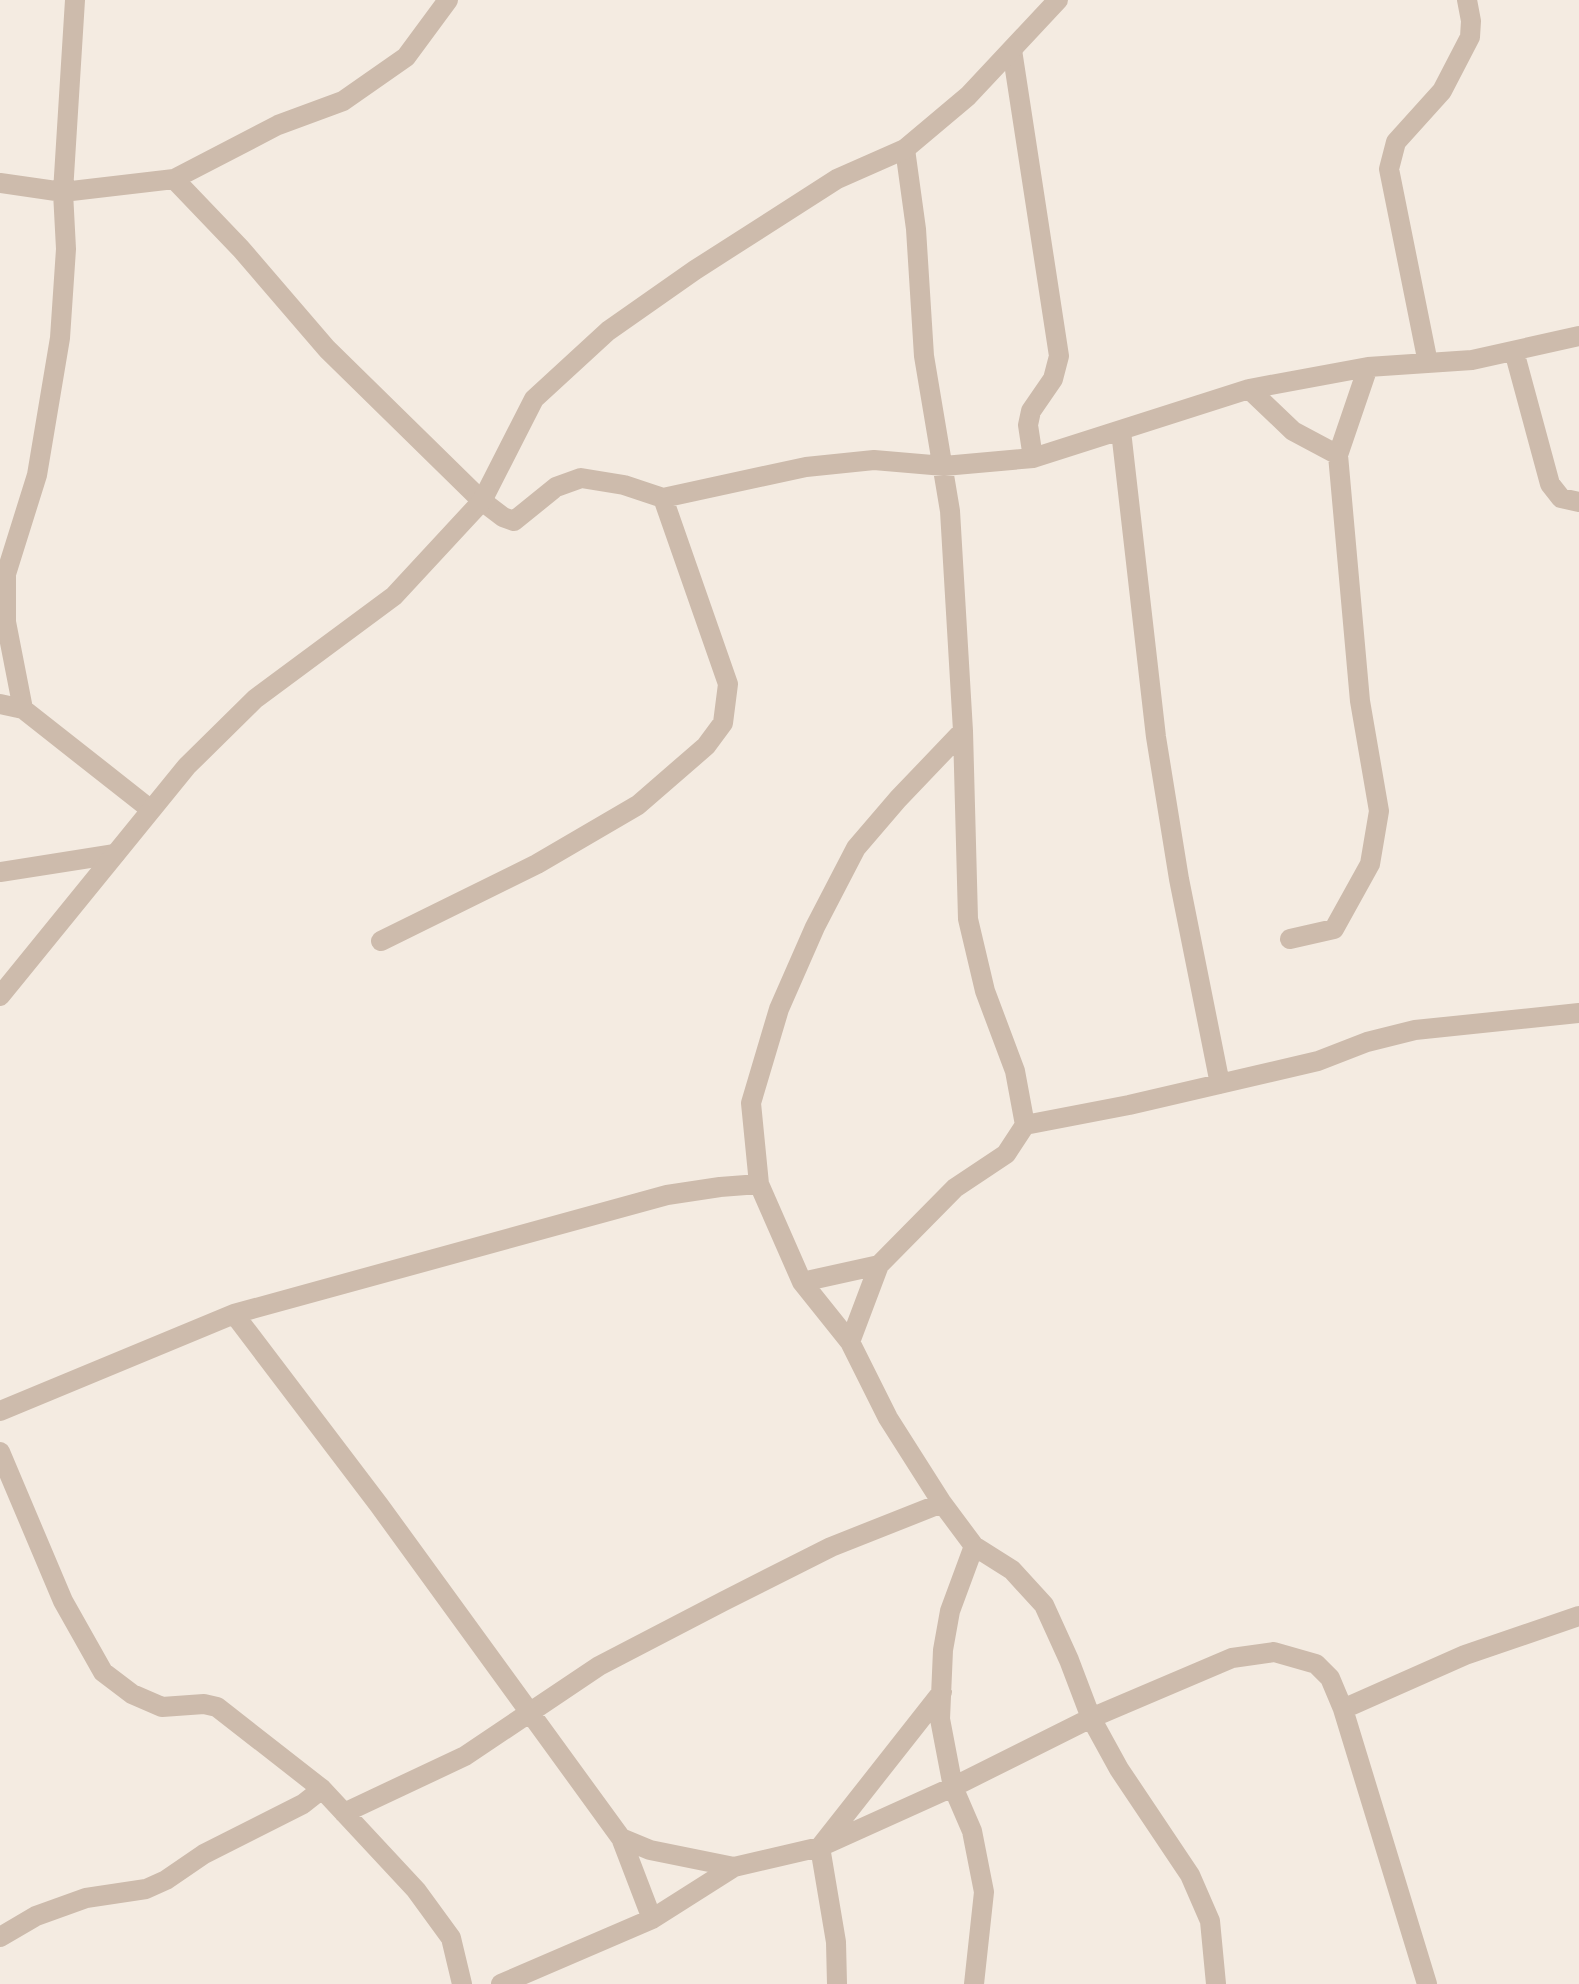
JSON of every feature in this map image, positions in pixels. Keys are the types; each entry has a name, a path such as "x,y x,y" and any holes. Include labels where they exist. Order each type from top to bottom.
{"street":[{"path":"23,709 6,622 6,574 37,475 60,338 66,249 63,192 75,0"},
{"path":"0,183 63,192 174,179 278,125 343,101 406,57 448,0"},
{"path":"0,996 187,766 255,699 394,596 482,501 534,399 608,331 695,270 837,179 905,149 968,96 1058,0"},
{"path":"1428,363 1389,169 1396,142 1442,91 1470,37 1467,0"},
{"path":"1012,50 1059,356 1053,379 1031,411 1028,425 1033,458"},
{"path":"850,1342 879,1265 955,1188 1006,1154 1025,1125 1015,1071 985,991 968,919 956,597 944,466 924,356 916,229 905,149"},
{"path":"174,179 241,249 327,349 482,501 503,517 514,521 556,487 581,478 624,485 663,498 806,467 874,460 944,466 1033,458 1249,389 1368,367 1472,360 1579,336"},
{"path":"1514,351 1550,484 1561,498 1579,502"},
{"path":"1290,939 1334,929 1370,864 1378,827 1379,811 1360,701 1338,455 1368,367"},
{"path":"1249,389 1293,431 1338,455"},
{"path":"1121,431 1156,737 1179,879 1220,1084"},
{"path":"381,941 537,864 638,805 706,746 723,723 728,684 663,498"},
{"path":"0,704 23,709 150,809"},
{"path":"963,731 856,848 815,927 779,1009 751,1103 759,1184 802,1282 850,1342 888,1418 942,1503 974,1546 1012,1570 1044,1605 1091,1718 1119,1769 1190,1875 1210,1921 1216,1984"},
{"path":"0,872 115,854"},
{"path":"1025,1125 1318,1061 1367,1042 1415,1030 1579,1013"},
{"path":"0,1411 234,1314 667,1195 759,1184"},
{"path":"802,1282 879,1265"},
{"path":"234,1314 379,1505 621,1838 652,1919"},
{"path":"0,1452 63,1601 103,1672 132,1694 162,1707 204,1704 217,1707 322,1789 416,1890 451,1938 462,1984"},
{"path":"344,1813 465,1756 599,1666 724,1601 831,1547 942,1503"},
{"path":"974,1546 950,1611 943,1650 940,1719 953,1787 972,1831 984,1892 974,1984"},
{"path":"1343,1709 1465,1655 1579,1616"},
{"path":"501,1984 652,1919 734,1867 820,1847 953,1787 1091,1718 1232,1658 1274,1652 1316,1664 1330,1678 1343,1709 1427,1984"},
{"path":"837,1984 836,1942 820,1847 942,1692"},
{"path":"0,1937 36,1916 86,1898 146,1889 166,1880 204,1854 303,1804 322,1789"},
{"path":"621,1838 650,1850 734,1867"}]}
